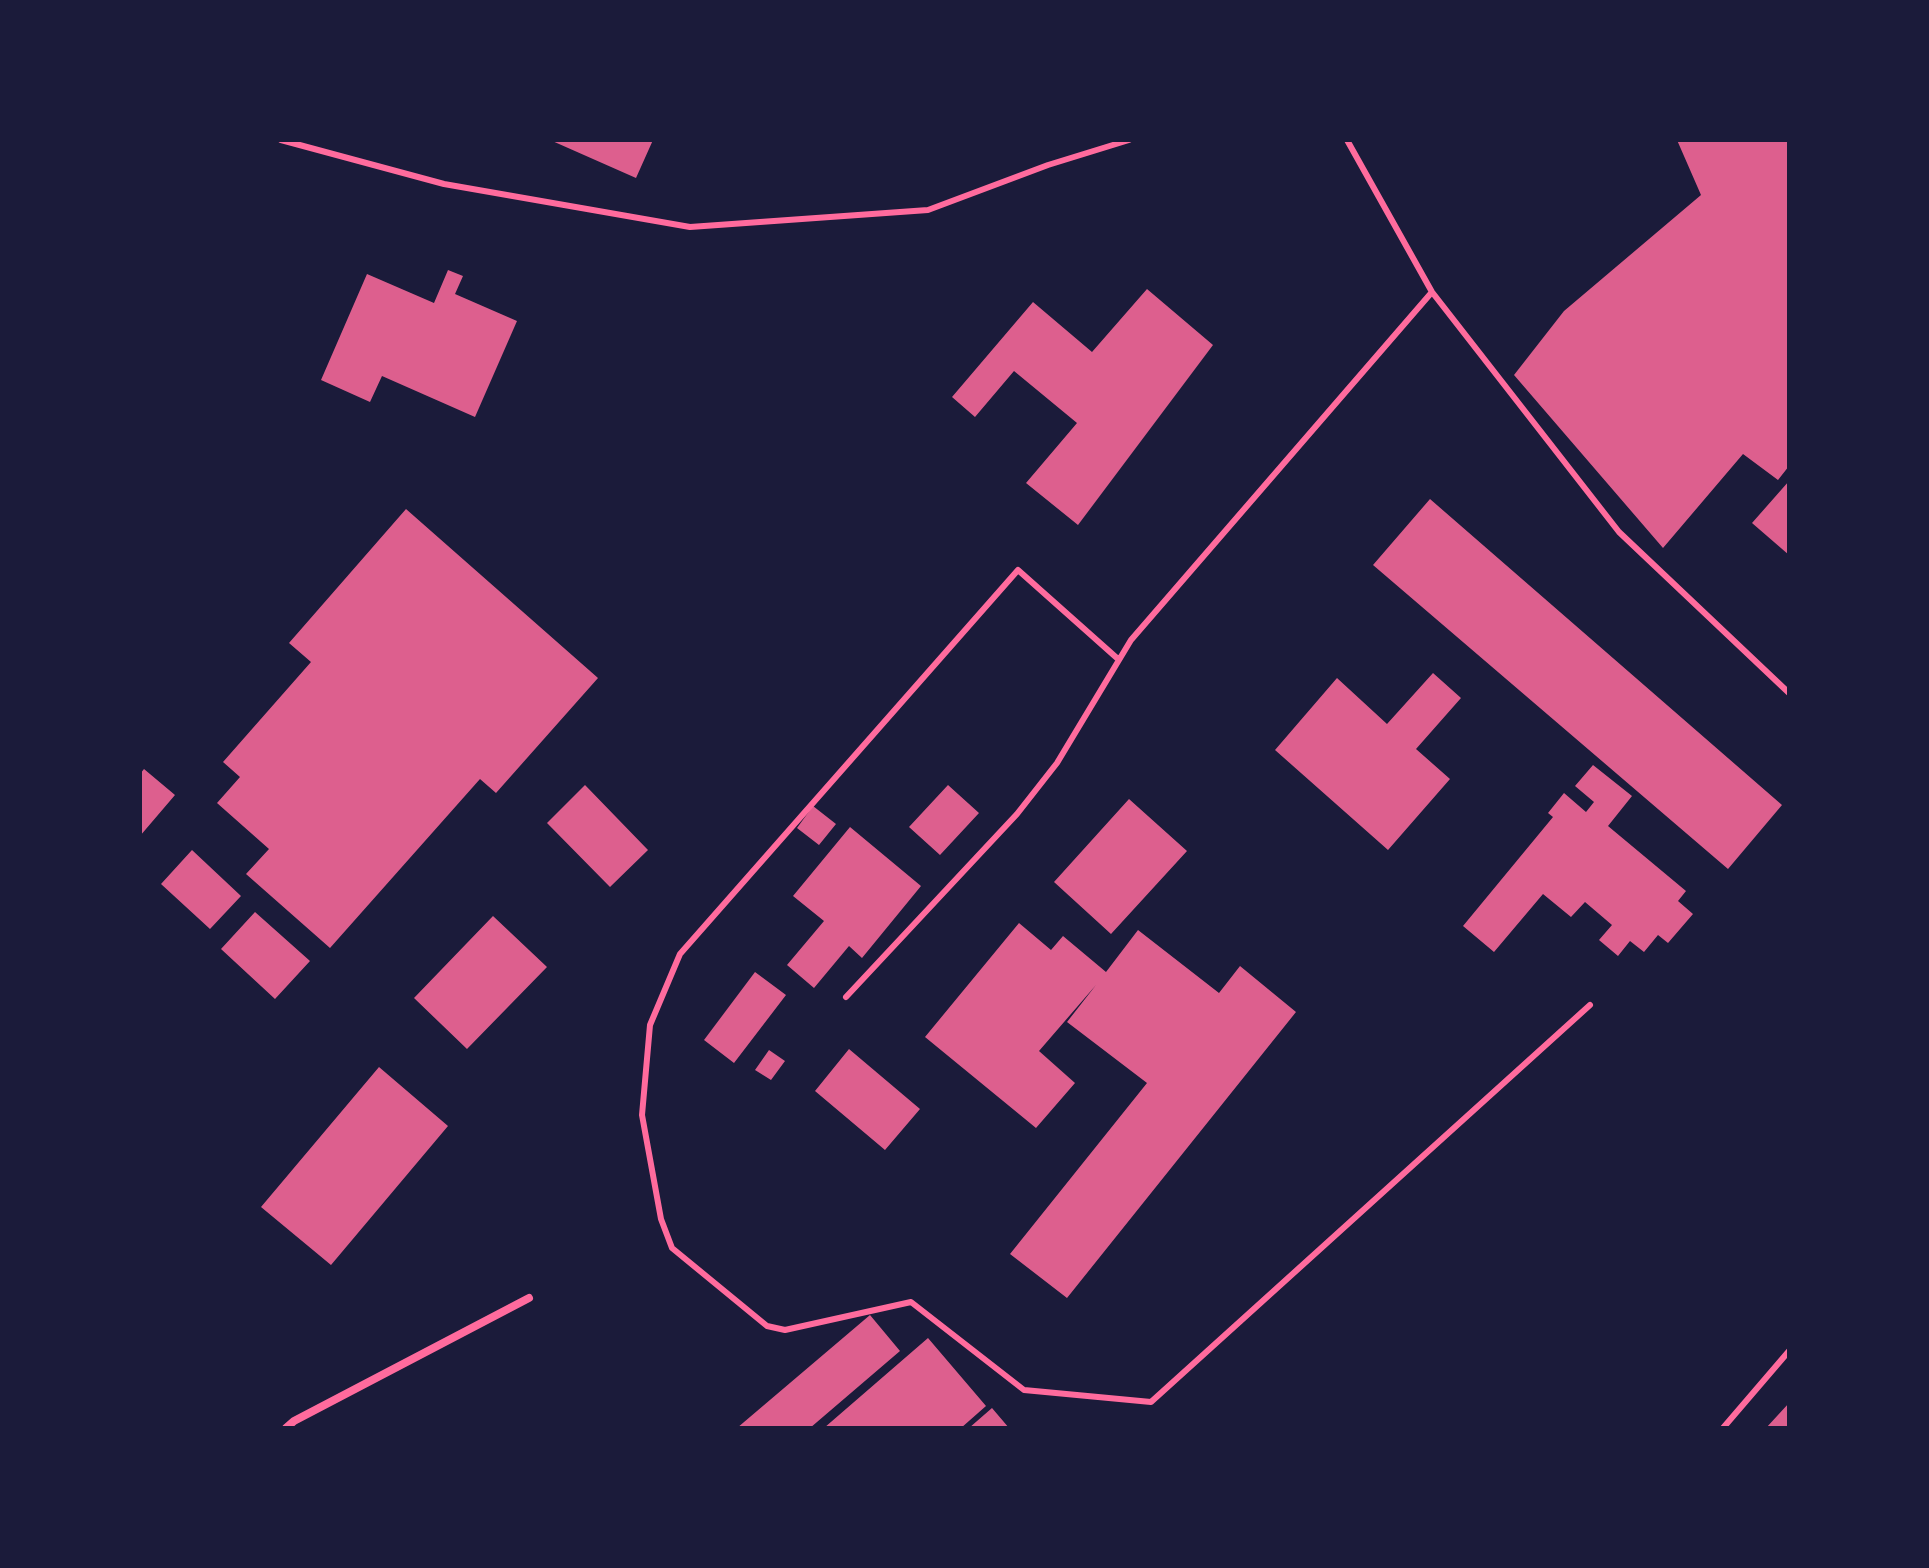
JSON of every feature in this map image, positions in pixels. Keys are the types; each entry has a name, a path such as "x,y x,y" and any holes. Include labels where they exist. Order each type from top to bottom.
{"street":[{"path":"286,1428 529,1298"}],"lane":[{"path":"281,140 444,184 690,227 928,210 1048,165 1129,140"},
{"path":"1347,140 1432,292 1619,532 1789,693"},
{"path":"846,997 1017,814 1057,763 1118,659 1432,292"},
{"path":"1118,659 1018,570 680,954 650,1025 642,1115 661,1219 672,1248 767,1326 785,1330 911,1302 1024,1390 1151,1402 1590,1005"},
{"path":"1723,1428 1789,1351"}],"building":[{"path":"550,140 653,140 636,178"},
{"path":"1677,140 1789,140 1789,466 1778,480 1743,454 1663,548 1514,375 1564,311 1701,195"},
{"path":"448,270 463,276 455,294 517,321 475,417 382,376 370,402 321,380 367,274 434,303"},
{"path":"1147,289 1213,345 1078,525 1026,483 1077,423 1014,371 975,417 952,397 1033,302 1092,352"},
{"path":"1789,481 1789,555 1752,523"},
{"path":"1430,499 1782,805 1728,869 1373,565"},
{"path":"406,509 598,678 496,793 480,779 330,948 246,874 269,849 217,803 240,777 223,762 311,662 289,643"},
{"path":"1433,673 1461,698 1416,749 1450,779 1388,850 1275,750 1337,678 1387,724"},
{"path":"1593,765 1632,796 1608,826 1686,891 1678,901 1693,914 1668,943 1658,935 1644,952 1630,941 1618,956 1599,940 1612,925 1585,902 1571,917 1543,894 1494,952 1463,926 1553,817 1548,813 1564,793 1586,812 1594,802 1575,786"},
{"path":"144,769 175,795 140,836 140,774"},
{"path":"585,785 648,850 610,887 547,823"},
{"path":"948,785 979,813 940,855 909,827"},
{"path":"1129,799 1187,851 1111,934 1054,882"},
{"path":"813,806 836,824 819,845 797,828"},
{"path":"850,827 921,886 862,958 849,946 814,988 787,965 824,921 793,896"},
{"path":"192,850 241,896 210,929 161,884"},
{"path":"255,912 310,961 275,999 221,949"},
{"path":"493,916 547,967 467,1049 414,998"},
{"path":"1019,923 1051,950 1063,936 1106,972 1138,930 1219,993 1240,966 1296,1012 1067,1298 1010,1254 1147,1083 1067,1022 1096,985 1039,1051 1075,1083 1036,1128 925,1037"},
{"path":"755,972 786,995 734,1063 704,1040"},
{"path":"849,1049 920,1109 885,1150 815,1091"},
{"path":"769,1050 785,1061 771,1080 755,1070"},
{"path":"379,1067 448,1126 331,1265 261,1207"},
{"path":"870,1315 900,1351 810,1428 737,1428"},
{"path":"928,1338 986,1406 961,1428 824,1428"},
{"path":"1789,1403 1789,1428 1766,1428"},
{"path":"992,1408 1009,1428 969,1428"}]}
